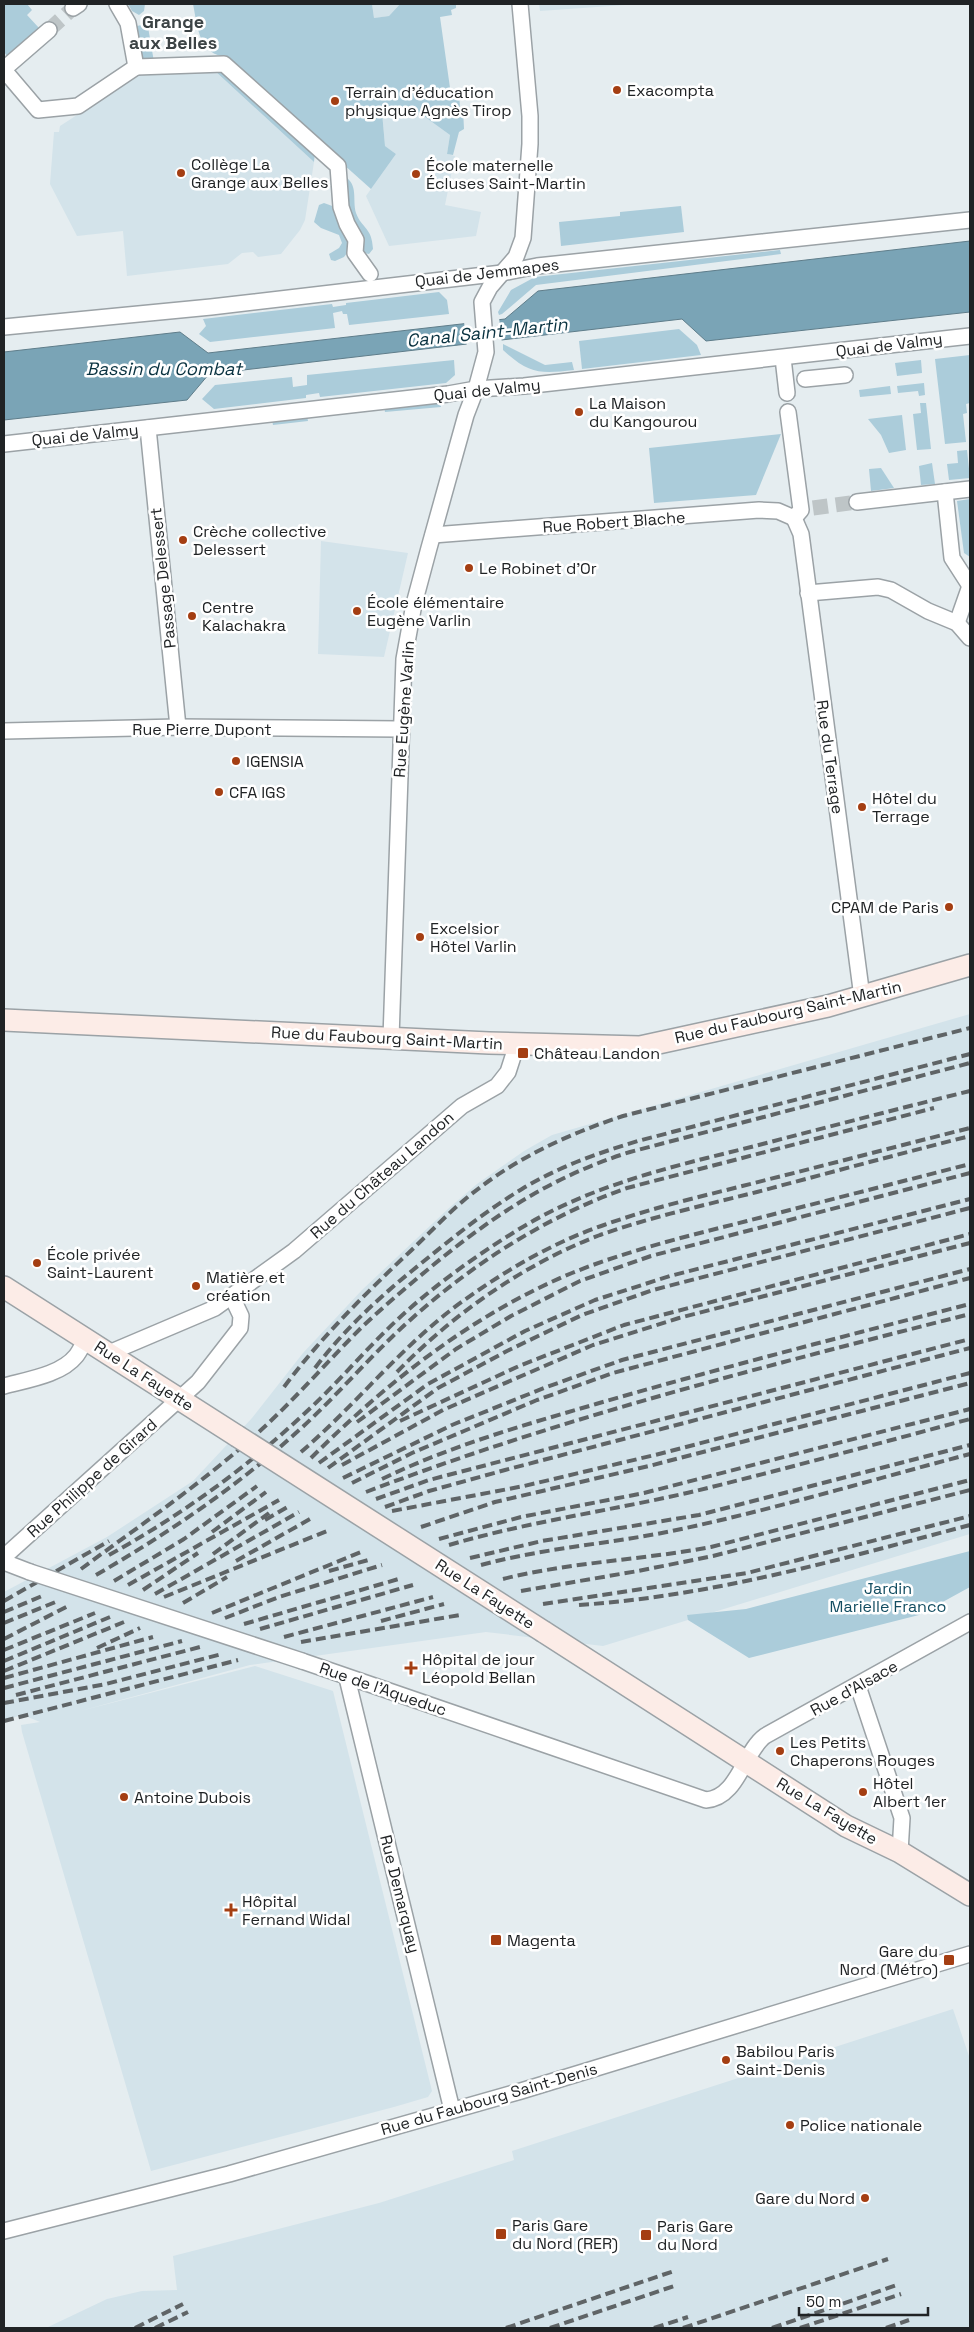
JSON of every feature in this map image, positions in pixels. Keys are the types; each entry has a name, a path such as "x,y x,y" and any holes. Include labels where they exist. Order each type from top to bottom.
{"main road":[{"name":"Rue du Faubourg Saint-Martin","path":"4,1020 517,1044 640,1046 862,997 970,965"},
{"name":"Rue La Fayette","path":"4,1287 846,1826 900,1852 970,1895"}],"street":[{"path":"117,4 128,23 136,67"},
{"path":"502,273 516,257 523,238 530,158 530,116 520,4"},
{"path":"49,30 4,69 38,110 78,106 136,67 224,64 338,166 341,207 347,224 356,240 355,253 370,274"},
{"name":"Quai de Jemmapes","path":"4,327 211,307 502,273 537,266 970,220"},
{"name":"Rue Eugène Varlin","path":"391,1038 400,729 404,658 414,604 466,415 476,389 486,352 482,302 490,287 502,273"},
{"name":"Quai de Valmy","path":"4,444 448,394 476,389 524,386 970,336"},
{"name":"Quai de Valmy","path":"783,358 794,383 845,375"},
{"name":"Rue du Terrage","path":"788,412 803,512 801,534 808,593 862,997"},
{"name":"Passage Delessert","path":"148,428 178,727"},
{"path":"858,502 957,491 952,558 970,586 957,623"},
{"name":"Rue Robert Blache","path":"433,535 759,510 803,512"},
{"path":"808,593 878,587 890,590 928,611 957,623 970,638"},
{"name":"Rue Pierre Dupont","path":"4,731 178,727 400,729"},
{"name":"Rue du Château Landon","path":"109,1353 215,1308 294,1251 462,1106 497,1086 508,1072 517,1044"},
{"path":"180,1399 198,1382 240,1328 240,1316 232,1297"},
{"path":"4,1386 41,1376 65,1365 76,1356 86,1339"},
{"name":"Rue Philippe de Girard","path":"4,1558 180,1399"},
{"name":"Rue de l'Aqueduc","path":"4,1562 302,1661 706,1800 722,1795 748,1762"},
{"name":"Rue d'Alsace","path":"748,1762 755,1747 765,1736 858,1686 970,1622"},
{"name":"Rue Demarquay","path":"347,1678 452,2110"},
{"path":"858,1686 902,1818 900,1852"},
{"name":"Rue du Faubourg Saint-Denis","path":"4,2231 229,2174 676,2045 970,1954"}],"shaded area":[{"path":"372,4 400,4 389,16 374,18"},
{"path":"539,4 639,4 540,11"},
{"name":"Collège La Grange aux Belles","path":"214,70 314,162 305,220 300,230 281,254 258,257 253,252 242,253 228,264 127,276 123,231 77,236 50,184 54,132 59,132 60,126 139,75"},
{"name":"École maternelle Écluses Saint-Martin","path":"414,109 450,135 447,154 455,156 445,205 481,212 476,236 389,246 366,196 396,154 385,146 382,112"},
{"name":"École élémentaire Eugène Varlin","path":"321,541 408,553 384,657 318,654"},
{"path":"970,1014 970,1534 603,1646 486,1632 250,1665 80,1711 255,1666 333,1691 432,2091 428,2097 394,2107 151,2171 22,1732 21,1725 40,1722 23,1715 4,1720 4,1592 107,1537 193,1481 252,1418 303,1353 362,1290 449,1208 477,1184 524,1151 552,1135"},
{"path":"953,2009 970,2059 970,2328 46,2328 107,2299 142,2291 177,2290 173,2256 379,2203 514,2160 512,2151"}],"green space":[{"path":"4,4 27,4 32,10 27,15 39,28 7,56 4,52"},
{"path":"128,4 145,4 144,11 139,15 132,11"},
{"name":"Terrain d'éducation physique Agnès Tirop","path":"193,4 372,4 374,18 389,16 400,4 456,5 456,8 451,10 452,15 440,17 451,95 459,95 460,107 463,109 464,129 459,132 453,155 447,154 450,135 414,109 382,112 385,146 396,154 371,189 222,56 208,49 200,36"},
{"path":"146,24 154,62 143,61 133,35 133,29"},
{"path":"222,69 274,116 274,119 305,143 305,147 311,152 315,152 314,162 214,70"},
{"path":"344,176 352,184 358,218 371,236 373,249 369,254 364,253 347,205"},
{"path":"324,203 335,207 350,237 350,249 344,257 335,261 331,260 329,254 339,248 342,243 339,235 321,228 314,222 319,205"},
{"path":"681,206 684,232 561,246 559,222 620,216 620,212"},
{"path":"780,250 781,254 536,285 502,314 499,315 498,312 511,290 535,277"},
{"path":"439,292 447,300 449,314 349,325 347,314 343,314 342,311 333,313 335,328 210,342 199,334 206,326 203,319 332,304 333,307 346,305 346,303"},
{"path":"679,329 697,345 701,355 582,369 579,341"},
{"path":"503,344 545,365 572,362 574,370 543,372 528,368 503,350"},
{"path":"970,355 970,403 966,404 967,413 963,414 966,442 945,444 935,359"},
{"path":"454,360 455,375 446,383 320,397 319,393 306,395 306,398 214,409 202,399 215,385 292,377 293,387 307,385 307,375"},
{"path":"921,360 922,373 897,376 895,363"},
{"path":"924,383 925,395 919,396 918,391 898,393 897,386"},
{"path":"890,386 891,394 860,397 859,390"},
{"path":"440,401 441,407 385,412 384,406"},
{"path":"920,403 926,403 931,449 917,450 913,414 921,413"},
{"path":"902,415 906,450 889,453 881,435 868,419"},
{"path":"307,416 308,421 273,425 272,420"},
{"path":"781,434 756,495 654,503 649,448"},
{"path":"967,450 970,478 949,480 947,464 958,463 957,451"},
{"path":"932,463 935,484 921,485 919,466"},
{"path":"881,468 894,488 871,491 869,469"},
{"path":"970,499 970,557 964,553 957,501"},
{"name":"Jardin Marielle Franco","path":"970,1551 970,1587 919,1615 749,1658 688,1620 687,1615 746,1609"}],"water":[{"path":"970,241 970,312 706,341 682,319 209,374 187,400 4,420 4,352 180,332 208,353 505,319 538,291"}],"pier":[{"path":"499,317 502,344 467,347 464,322"}],"tunnel":[{"path":"49,30 73,8"},
{"path":"813,508 857,502"}],"railway":[{"path":"284,1387 340,1320 455,1208 500,1174 539,1151 601,1123 623,1116 970,1028"},
{"path":"315,1368 339,1338 409,1273 496,1206 522,1189 564,1167 638,1141 970,1054"},
{"path":"81,1569 173,1502 240,1449 274,1418 361,1328 387,1304 455,1247 525,1199 575,1173 630,1152 970,1063"},
{"path":"109,1555 186,1508 259,1454 304,1414 384,1332 424,1296 485,1251 543,1215 601,1190 690,1162 970,1091"},
{"path":"96,1575 172,1528 220,1495 266,1459 304,1426 409,1321 433,1300 485,1261 539,1227 597,1199 627,1188 934,1108"},
{"path":"301,1452 342,1414 400,1355 441,1318 496,1278 549,1248 604,1225 664,1206 970,1128"},
{"path":"397,1372 442,1330 491,1293 544,1260 600,1235 678,1212 970,1136"},
{"path":"311,1458 369,1403 432,1353 500,1309 572,1273 615,1257 659,1244 970,1164"},
{"path":"357,1422 456,1349 511,1316 580,1281 651,1256 970,1173"},
{"path":"319,1463 428,1384 525,1331 595,1300 670,1276 970,1199"},
{"path":"328,1468 438,1388 507,1351 582,1315 653,1290 970,1208"},
{"path":"400,1421 519,1366 624,1325 970,1234"},
{"path":"342,1465 443,1410 593,1345 679,1318 970,1243"},
{"path":"343,1478 452,1425 544,1388 622,1360 970,1269"},
{"path":"352,1483 412,1453 537,1400 613,1373 970,1278"},
{"path":"382,1479 461,1446 542,1420 736,1365 970,1304"},
{"path":"366,1492 440,1465 590,1416 741,1373 970,1314"},
{"path":"376,1499 429,1480 970,1339"},
{"path":"385,1507 429,1491 505,1470 970,1348"},
{"path":"392,1511 524,1486 659,1454 970,1373"},
{"path":"421,1527 495,1502 649,1466 970,1383"},
{"path":"439,1539 521,1517 644,1493 970,1409"},
{"path":"449,1545 538,1523 687,1493 970,1419"},
{"path":"470,1558 542,1541 699,1515 970,1445"},
{"path":"481,1565 528,1554 672,1531 709,1523 970,1454"},
{"path":"503,1579 554,1569 711,1547 970,1480"},
{"path":"114,1581 184,1539 257,1486"},
{"path":"521,1591 713,1556 970,1490"},
{"path":"212,1532 266,1492"},
{"path":"128,1585 279,1500"},
{"path":"265,1520 289,1506"},
{"path":"155,1594 299,1512"},
{"path":"213,1554 269,1513"},
{"path":"543,1604 747,1573 970,1516"},
{"path":"236,1561 310,1519"},
{"path":"579,1605 629,1600 728,1585 825,1563 970,1525"},
{"path":"164,1597 327,1531"},
{"path":"4,1601 109,1541"},
{"path":"212,1613 361,1552"},
{"path":"143,1590 198,1553"},
{"path":"329,1571 372,1559"},
{"path":"225,1618 279,1597 382,1565"},
{"path":"183,1603 227,1577"},
{"path":"244,1624 402,1578"},
{"path":"260,1629 413,1585"},
{"path":"4,1612 42,1596"},
{"path":"284,1637 433,1597"},
{"path":"4,1623 58,1601"},
{"path":"381,1621 444,1604"},
{"path":"4,1639 70,1605"},
{"path":"4,1650 95,1613"},
{"path":"301,1642 460,1615"},
{"path":"4,1661 110,1617"},
{"path":"4,1671 124,1622"},
{"path":"97,1648 140,1628"},
{"path":"4,1678 153,1637"},
{"path":"4,1688 182,1641"},
{"path":"16,1695 200,1647"},
{"path":"4,1703 106,1684 222,1654"},
{"path":"4,1721 238,1660"},
{"path":"683,2328 888,2259"},
{"path":"506,2328 674,2271"},
{"path":"550,2328 677,2285"},
{"path":"772,2328 897,2285"},
{"path":"800,2328 901,2294"},
{"path":"135,2328 183,2304"},
{"path":"155,2328 188,2312"},
{"path":"654,2328 688,2317"},
{"path":"886,2328 909,2320"}],"place":[{"name":"Exacompta","path":"617,90"},
{"name":"Terrain d'éducation physique Agnès Tirop","path":"335,101"},
{"name":"Collège La Grange aux Belles","path":"181,173"},
{"name":"École maternelle Écluses Saint-Martin","path":"416,174"},
{"name":"La Maison du Kangourou","path":"579,412"},
{"name":"Crèche collective Delessert","path":"183,540"},
{"name":"Le Robinet d'Or","path":"469,568"},
{"name":"École élémentaire Eugène Varlin","path":"357,611"},
{"name":"Centre Kalachakra","path":"192,616"},
{"name":"IGENSIA","path":"236,761"},
{"name":"CFA IGS","path":"219,792"},
{"name":"Hôtel du Terrage","path":"862,807"},
{"name":"CPAM de Paris","path":"949,907"},
{"name":"Excelsior Hôtel Varlin","path":"420,937"},
{"name":"Château Landon","path":"523,1053"},
{"name":"École privée Saint-Laurent","path":"37,1263"},
{"name":"Matière et création","path":"196,1286"},
{"name":"Hôpital de jour Léopold Bellan","path":"411,1668"},
{"name":"Les Petits Chaperons Rouges","path":"780,1751"},
{"name":"Hôtel Albert 1er","path":"863,1792"},
{"name":"Antoine Dubois","path":"124,1797"},
{"name":"Hôpital Fernand Widal","path":"231,1910"},
{"name":"Magenta","path":"496,1940"},
{"name":"Gare du Nord (Métro)","path":"949,1960"},
{"name":"Babilou Paris Saint-Denis","path":"726,2060"},
{"name":"Police nationale","path":"790,2125"},
{"name":"Gare du Nord","path":"865,2198"},
{"name":"Paris Gare du Nord (RER)","path":"501,2234"},
{"name":"Paris Gare du Nord","path":"646,2235"}],"district":[{"name":"Grange aux Belles","path":"173,31"}],"water label":[{"name":"Canal Saint-Martin","path":"487,332"},
{"name":"Bassin du Combat","path":"164,368"}]}
